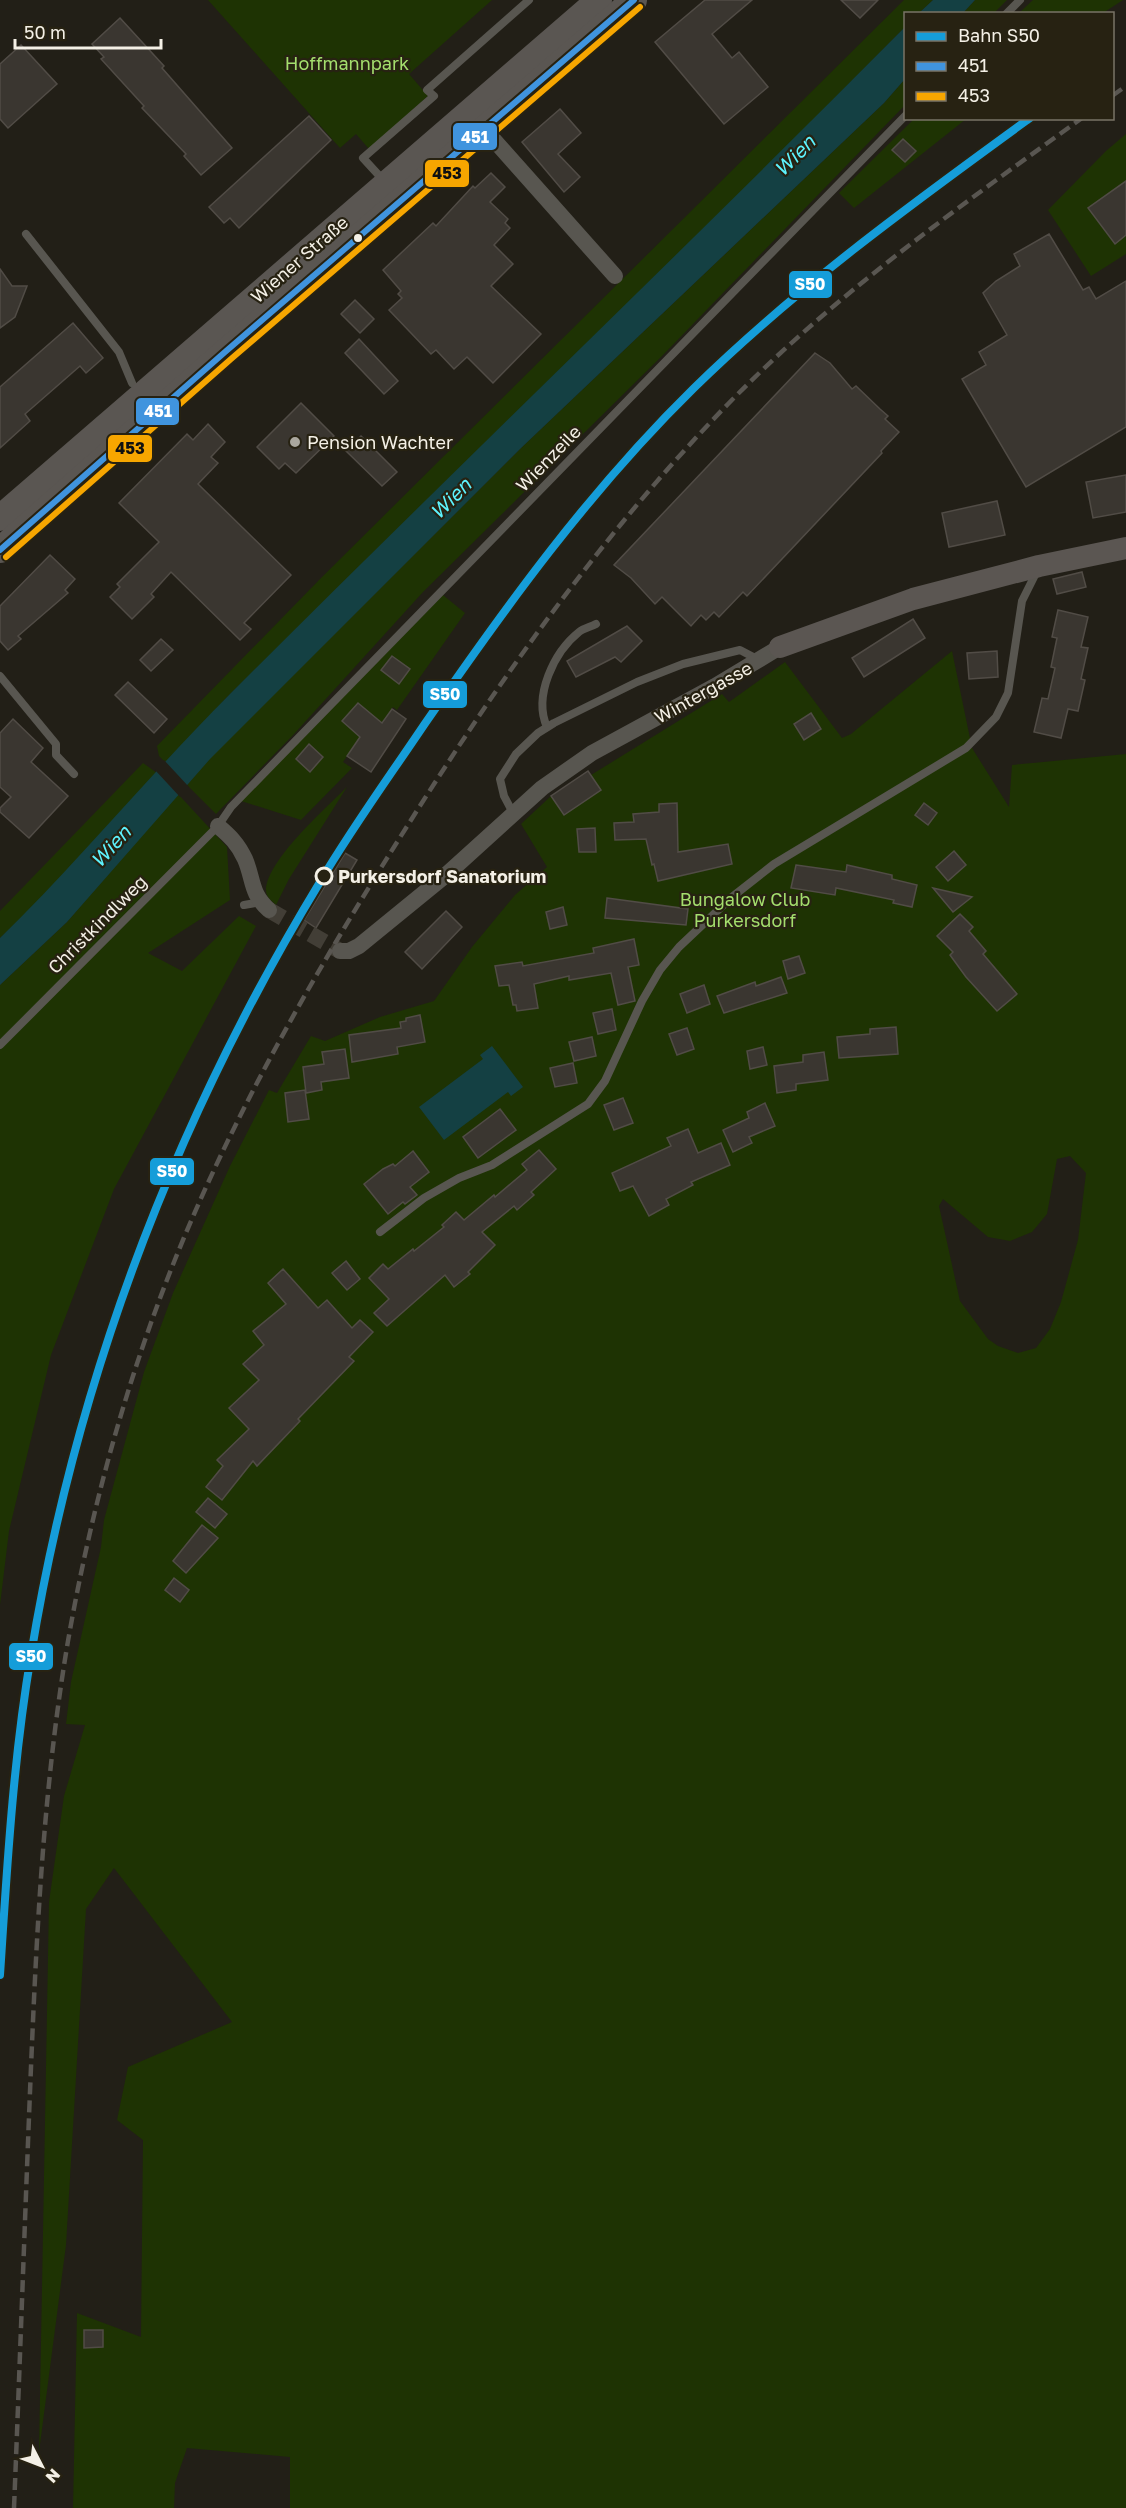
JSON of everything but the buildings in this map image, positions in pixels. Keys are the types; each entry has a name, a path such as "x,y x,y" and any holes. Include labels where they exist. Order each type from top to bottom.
{"main road":[{"name":"Wiener Straße","path":"477,120 599,0"},
{"name":"Wiener Straße","path":"0,550 394,192 477,120 634,0"},
{"name":"Wiener Straße","path":"0,518 394,192"}],"street":[{"path":"477,120 615,276"},
{"name":"Wintergasse","path":"340,951 349,951 359,946 446,875 542,788 592,753 780,647 913,599 1039,566 1126,548"},
{"path":"218,826 233,838 245,860 258,906"}],"lane":[{"path":"394,192 363,158 434,96 427,90 529,0"},
{"path":"1008,12 1020,0"},
{"name":"Wienzeile","path":"218,826 231,807 904,117"},
{"path":"26,234 119,352 132,383"},
{"path":"380,1233 424,1198 459,1178 492,1165 588,1104 608,1075 642,1001 660,970 679,947 732,897 774,864 966,748 984,732 996,717 1008,693 1022,601 1039,566"},
{"path":"547,727 542,715 542,699 556,661 571,639 582,630 596,624"},
{"path":"513,813 504,796 500,779 516,754 547,727 637,682 683,664 740,650 760,660"},
{"path":"0,676 56,744 56,755 74,774"},
{"name":"Christkindlweg","path":"0,1045 218,826"}],"green space":[{"name":"Hoffmannpark","path":"208,0 492,0 409,74 428,96 369,149 356,134 340,148"},
{"path":"904,0 933,0 920,12 904,12 904,28 716,218 227,697 166,763 159,756 157,746 321,578"},
{"path":"975,0 1007,0 995,12 964,12"},
{"path":"1033,0 1123,0 1105,12 1020,12"},
{"path":"904,80 904,106 662,356 423,592 294,734 216,814 187,785 209,759 520,449 884,103"},
{"path":"913,120 965,120 854,208 839,193"},
{"path":"1126,134 1126,254 1091,276 1048,210"},
{"path":"443,595 465,613 397,710 393,707 370,740 362,734 343,762 352,768 301,820 241,801"},
{"name":"Bungalow Club Purkersdorf","path":"952,651 972,748 1009,807 1012,765 1126,754 1126,2508 290,2508 290,2457 187,2448 175,2483 174,2508 73,2508 77,2313 141,2337 143,2140 117,2120 128,2067 232,2022 114,1868 86,1909 66,2245 39,2452 49,1902 64,1796 85,1725 66,1724 71,1682 101,1547 104,1520 144,1372 173,1293 230,1166 269,1090 277,1093 311,1036 325,1041 380,1017 434,1001 472,947 515,895 547,867 521,824 551,796 591,775 722,694 729,702 785,662 842,738 851,734","holes":["1070,1156 1086,1173 1078,1240 1061,1302 1050,1329 1036,1348 1018,1353 998,1346 988,1339 960,1301 939,1206 943,1199 988,1237 1010,1241 1032,1232 1047,1214 1057,1159"]},
{"path":"143,763 157,773 38,902 0,938 0,911"},
{"path":"347,787 289,879 276,905 268,897 266,890 276,864 299,835"},
{"path":"178,794 227,847 230,900 148,953 182,971 239,916 256,926 114,1189 51,1355 9,1531 0,1605 0,985 67,922"}],"water":[{"path":"933,0 975,0 964,12 920,12"},
{"name":"Wien","path":"904,28 904,80 884,103 520,449 210,759 67,922 0,985 0,938 59,878 201,724 314,610"},
{"path":"492,1046 523,1087 511,1096 508,1092 444,1140 419,1107 483,1059 480,1055"}],"pier":[{"path":"164,760 189,787 180,797 155,770"}],"tunnel":[{"path":"269,910 340,951"}],"railway":[{"path":"1114,95 1126,86"},
{"path":"14,2508 36,1960 47,1800 60,1694 77,1592 112,1446 141,1351 201,1198 228,1140 287,1027 384,863 488,702 602,548 643,498 728,404 811,326 899,254 1079,120"}],"rail line":[{"name":"S50","path":"0,1975 11,1815 25,1695 50,1553 75,1452 104,1353 138,1255 177,1159 220,1065 268,973 345,842 455,681 518,593 619,467 694,388 774,315 899,214 1027,120"}],"transit line":[{"name":"451","path":"0,550 225,352 634,0"},
{"name":"453","path":"6,557 231,359 640,7"}],"place":[{"name":"Pension Wachter","path":"295,442"},
{"name":"Purkersdorf Sanatorium","path":"324,876"}]}
